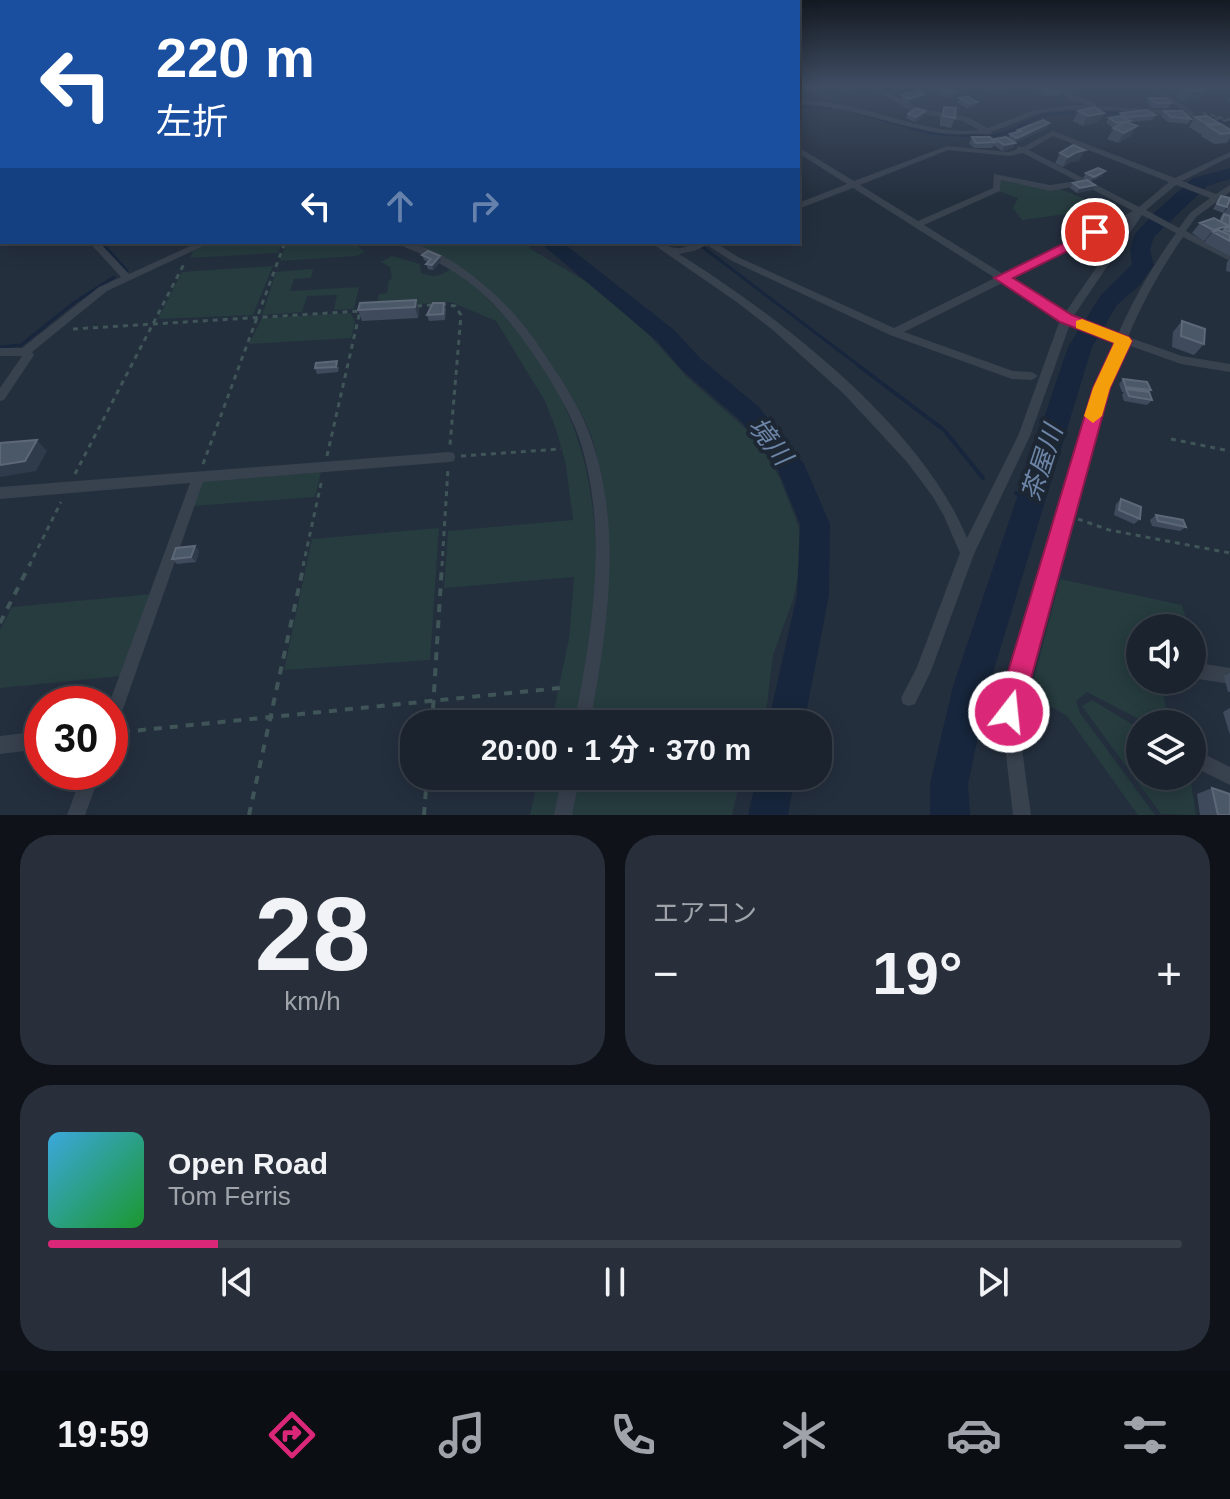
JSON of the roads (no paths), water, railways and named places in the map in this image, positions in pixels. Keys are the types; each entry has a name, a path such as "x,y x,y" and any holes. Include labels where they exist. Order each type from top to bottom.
{"street":[{"path":"917,124 945,131 990,132 1010,124"},
{"path":"975,124 1001,138"},
{"path":"800,205 947,148 1009,154 1023,150 1053,133 1230,203"},
{"path":"1012,144 1230,258"},
{"path":"800,150 1066,319 1181,360 1230,368"},
{"path":"909,698 923,671 967,553 1024,436 1066,319 1142,211 1174,182 1230,154"},
{"path":"919,224 997,189 997,176 1050,188 1087,182"},
{"path":"1022,815 1009,712 1101,388 1147,283 1179,230 1193,215 1230,188"},
{"path":"894,332 1142,211"},
{"path":"96,244 126,277"},
{"path":"0,352 25,352 92,296 126,277 203,244"},
{"path":"405,244 463,272 510,315 560,387 587,444 598,498 601,591 596,658 585,710"},
{"path":"658,244 769,320 894,438 940,495 967,553"},
{"path":"681,244 688,251"},
{"path":"667,251 688,251 703,244"},
{"path":"710,244 735,259 894,332 1012,375 1032,376"},
{"path":"0,397 28,355 25,352"},
{"path":"0,493 449,457"},
{"path":"123,686 198,478"},
{"path":"1206,672 1230,676"},
{"path":"0,745 24,742"},
{"path":"1206,764 1230,776"},
{"path":"76,815 85,790"},
{"path":"563,815 568,790"}],"waterway":[{"path":"897,124 929,133 988,137 1009,132 1024,124"},
{"name":"茶屋川","path":"950,815 949,784 971,686 1080,347 1109,300 1131,281 1143,265 1140,250 1144,235 1200,182 1230,173"},
{"path":"103,244 127,271"},
{"name":"境川","path":"551,244 665,335 692,365 750,414 790,464 815,524 813,595 789,710"},
{"path":"699,244 862,368"},
{"path":"0,347 21,345 75,302 114,277"},
{"path":"859,366 944,430 983,478"},
{"path":"1016,493 1029,499"},
{"name":"境川","path":"768,815 773,790"}]}
